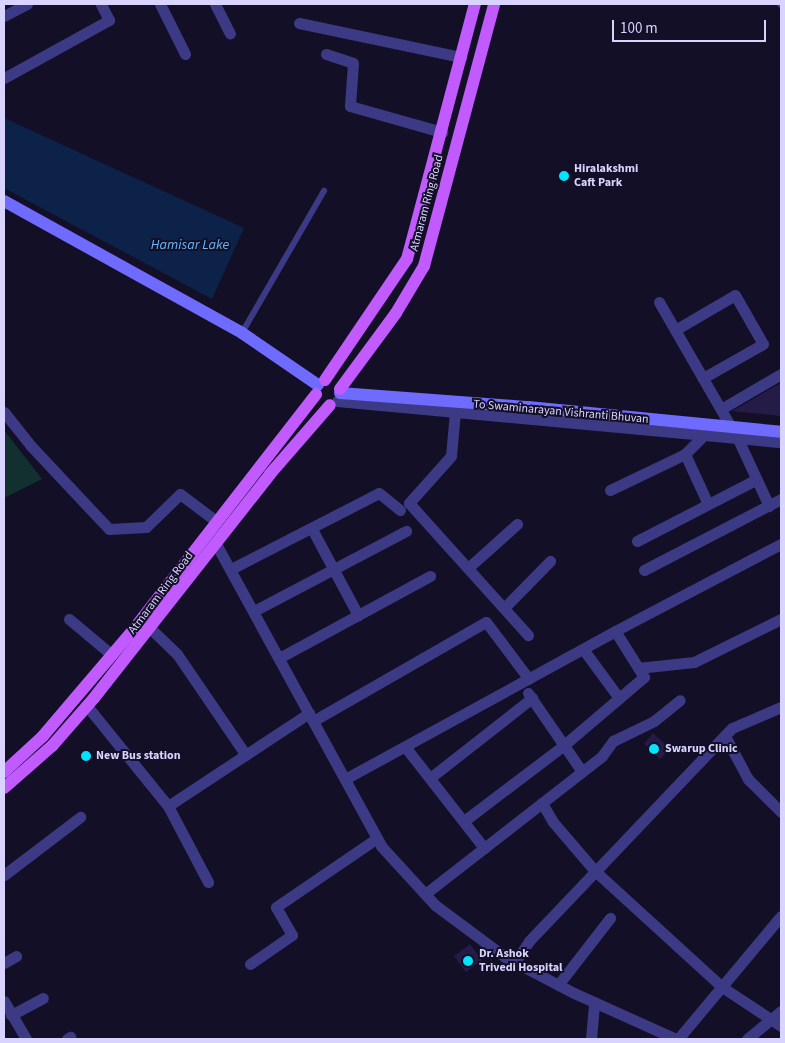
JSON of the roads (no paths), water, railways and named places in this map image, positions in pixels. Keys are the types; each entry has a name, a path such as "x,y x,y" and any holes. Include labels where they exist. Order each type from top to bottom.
{"main road":[{"name":"Atmaram Ring Road","path":"4,772 43,736 112,655 320,386 407,259 475,4"},
{"name":"Atmaram Ring Road","path":"4,788 52,746 151,629 216,544 337,397 396,313 424,266 494,4"},
{"path":"4,201 242,333 320,386"},
{"path":"334,382 337,397 319,401 320,386 334,382"},
{"name":"To Swaminarayan Vishranti Bhuvan","path":"337,397 734,432 781,432"}],"street":[{"path":"4,16 27,4"},
{"path":"4,78 109,20 101,4"},
{"path":"160,4 185,54"},
{"path":"215,4 230,33"},
{"path":"300,23 461,57"},
{"path":"326,54 353,63 350,106 442,132"},
{"path":"675,330 735,295 763,344 703,378"},
{"path":"659,302 734,432 755,480 769,506"},
{"path":"721,409 781,374"},
{"path":"337,397 455,412 704,435 734,432 781,442"},
{"path":"4,412 31,446 109,529 146,527 180,494 216,521"},
{"path":"455,412 451,456 409,503 528,634"},
{"path":"610,490 686,454 704,435"},
{"path":"686,454 708,504"},
{"path":"638,541 755,480"},
{"path":"231,569 379,493 400,510"},
{"path":"644,570 781,500"},
{"path":"468,568 517,524"},
{"path":"312,529 358,615"},
{"path":"254,611 406,531"},
{"path":"216,544 377,838 435,905 514,962 558,985 677,1039 781,916"},
{"path":"345,779 406,748 615,631 781,544"},
{"path":"504,608 550,561"},
{"path":"279,658 430,576"},
{"path":"69,619 112,655"},
{"path":"638,668 694,662 781,619"},
{"path":"168,806 246,755 311,717 486,622 525,681 532,698 581,770"},
{"path":"151,629 177,654 246,755"},
{"path":"464,821 564,745 644,677 615,631"},
{"path":"584,649 619,698"},
{"path":"430,778 532,698"},
{"path":"425,894 542,803 581,770 602,756 613,741 654,721 680,700"},
{"path":"87,706 168,806 208,882"},
{"path":"514,962 529,941 732,728 781,706"},
{"path":"725,736 748,779 781,812"},
{"path":"406,748 484,848"},
{"path":"542,803 553,822 595,871 722,987 781,1026"},
{"path":"4,875 80,817"},
{"path":"250,964 292,935 276,907 377,838"},
{"path":"558,985 610,918"},
{"path":"4,963 16,956"},
{"path":"11,1015 43,998"},
{"path":"4,1001 22,1038"},
{"path":"591,1039 594,1002"},
{"path":"747,1039 781,1011"},
{"path":"649,1027 650,1039"}],"lane":[{"path":"242,333 324,191"}],"water":[{"name":"Hamisar Lake","path":"4,118 244,228 212,299 4,188"}],"place":[{"name":"Hiralakshmi Caft Park","path":"564,176"},
{"name":"Swarup Clinic","path":"654,749"},
{"name":"New Bus station","path":"86,756"},
{"name":"Dr. Ashok Trivedi Hospital","path":"468,961"}]}
